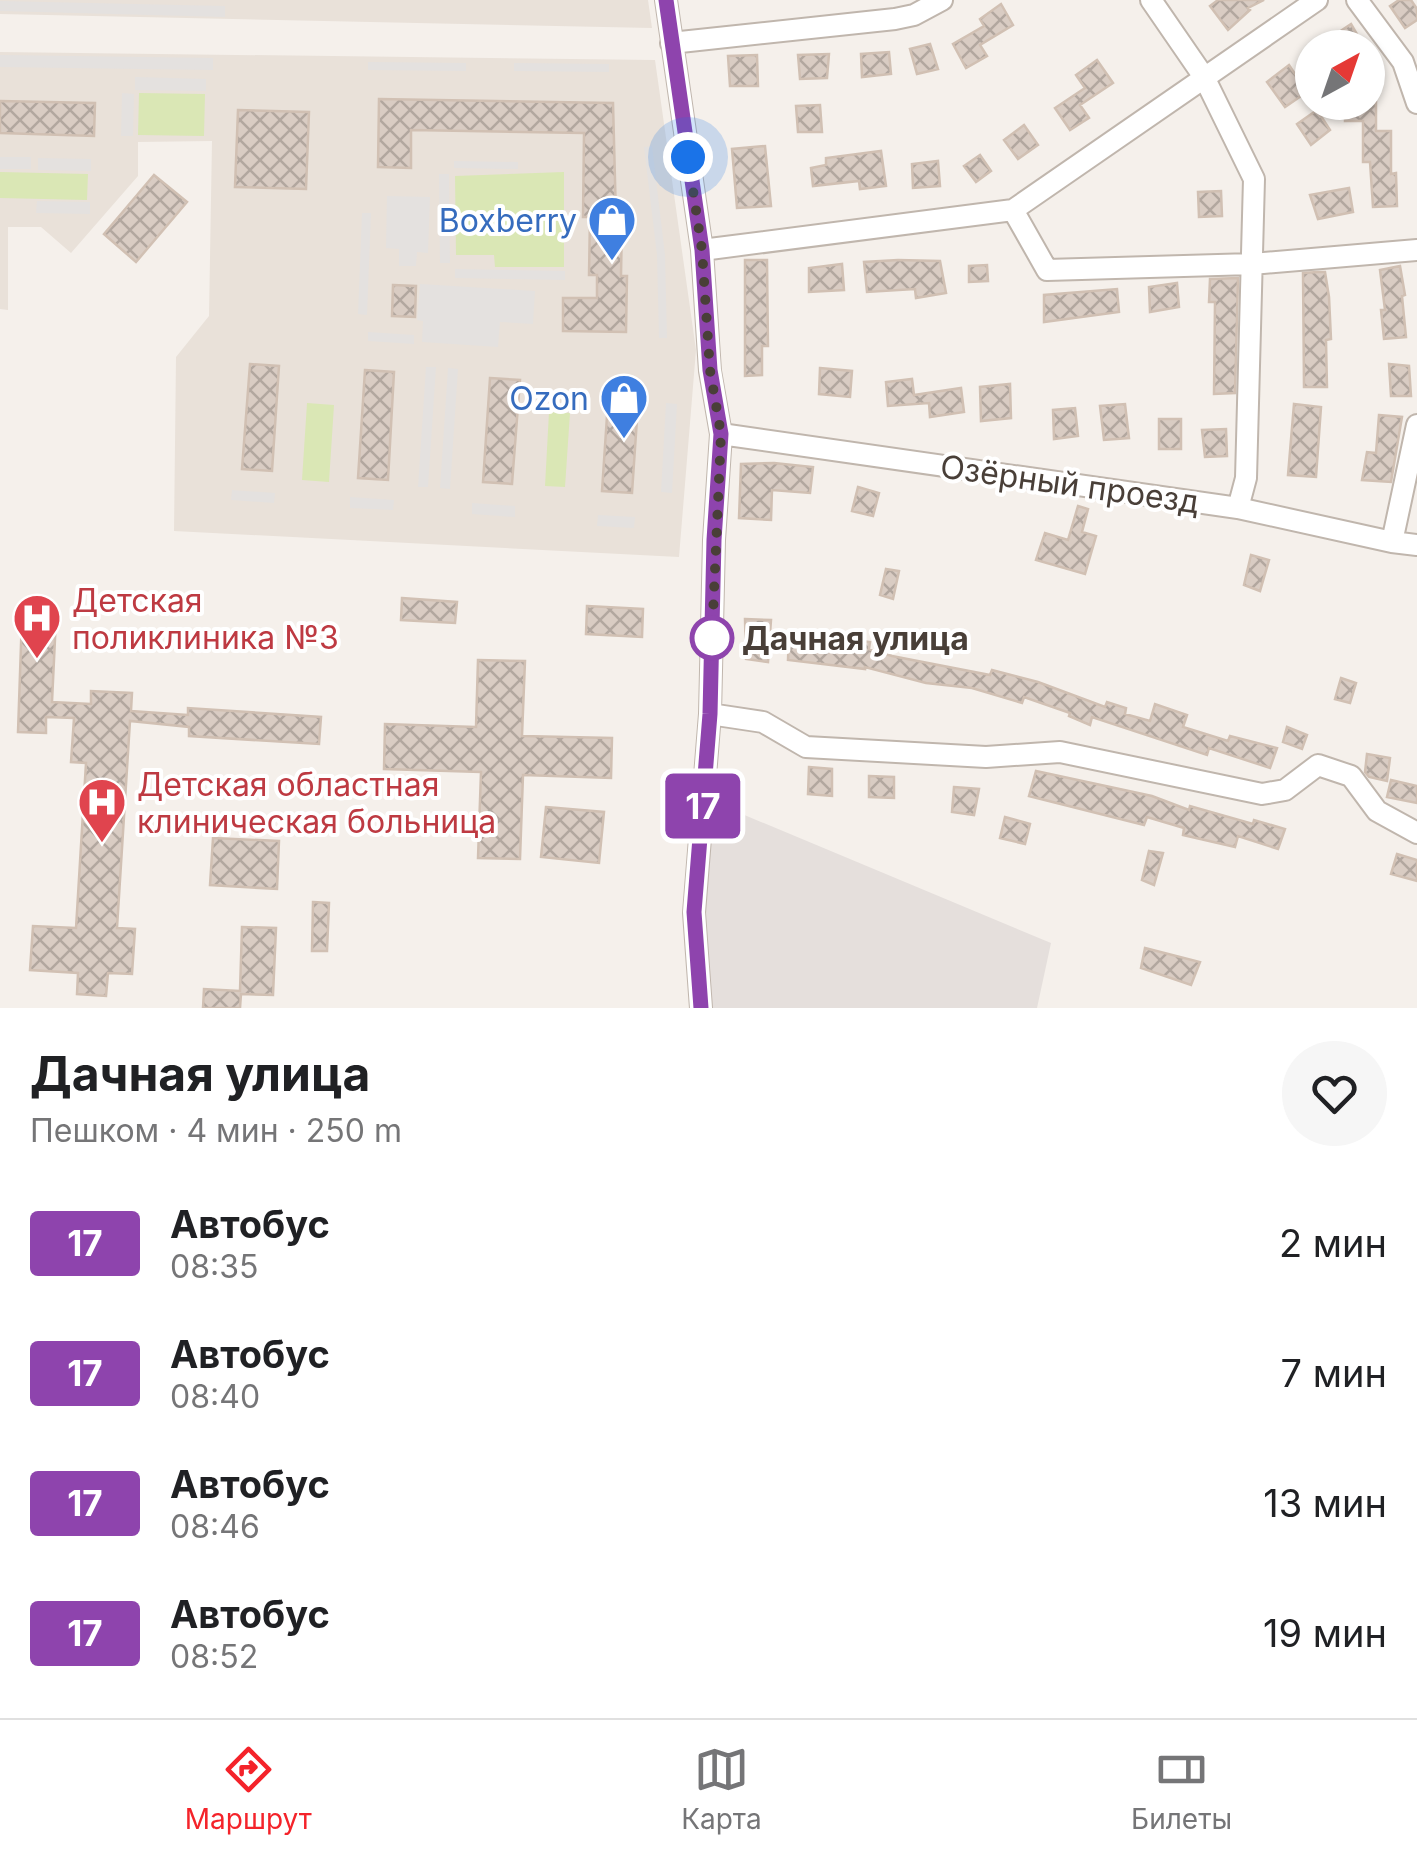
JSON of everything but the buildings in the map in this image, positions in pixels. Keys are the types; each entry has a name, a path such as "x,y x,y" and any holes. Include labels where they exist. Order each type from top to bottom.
{"street":[{"path":"666,0 702,250 710,370 721,434 710,714 694,912 701,1008"},
{"path":"672,43 896,19 914,15 942,0"},
{"path":"1151,0 1204,77 1254,179 1246,478 1238,508"},
{"path":"702,250 1013,210 1317,0"},
{"path":"1357,0 1403,62 1417,103"},
{"path":"1013,210 1047,270 1252,264 1417,250"},
{"path":"1392,542 1417,425"},
{"name":"Озёрный проезд","path":"721,434 1238,508 1417,544"},
{"path":"710,714 763,722 806,746 986,756 1060,752 1262,794 1285,790 1318,765 1351,776 1377,811 1417,832"}],"shaded area":[{"path":"0,0 648,0 652,28 0,14"},
{"path":"0,1 225,6 225,17 0,11"},
{"path":"0,52 655,60 696,350 679,557 174,531 176,357 209,316 212,141 138,142 138,176 71,253 41,227 8,227 8,310 0,309"},
{"path":"0,55 213,58 213,70 0,67"},
{"path":"368,62 466,63 466,71 368,70"},
{"path":"514,63 609,64 609,72 514,71"},
{"path":"135,77 206,79 206,91 135,90"},
{"path":"122,93 134,94 133,136 121,136"},
{"path":"652,146 665,255 667,338 659,338 657,255 644,147"},
{"path":"0,157 31,157 31,169 0,169"},
{"path":"38,158 91,159 91,171 38,170"},
{"path":"454,161 518,162 518,169 454,168"},
{"path":"439,174 449,174 450,263 440,263"},
{"path":"387,196 430,197 428,253 417,252 416,266 399,266 399,249 386,248"},
{"path":"37,201 90,202 90,214 36,213"},
{"path":"362,213 371,213 367,315 358,314"},
{"path":"455,269 565,271 565,280 455,278"},
{"path":"420,284 535,291 533,324 500,322 498,347 422,342 423,321 417,320"},
{"path":"368,332 414,335 414,344 368,341"},
{"path":"426,367 436,367 428,487 418,487"},
{"path":"448,368 458,369 450,489 440,488"},
{"path":"666,403 677,404 672,493 661,492"},
{"path":"232,490 275,493 274,503 231,500"},
{"path":"350,497 394,500 393,510 350,508"},
{"path":"472,503 515,506 515,517 472,514"},
{"path":"598,515 635,517 634,528 597,526"},
{"path":"711,801 1051,943 1037,1008 710,1008 703,925"}],"green space":[{"path":"139,93 205,94 204,136 138,135"},
{"path":"0,172 88,174 87,200 0,198"},
{"path":"564,172 564,267 495,267 494,255 456,255 455,176"},
{"path":"307,403 334,405 329,482 302,480"},
{"path":"549,412 570,413 565,487 545,486"}],"bus line":[{"name":"17","path":"666,0 702,250 710,370 721,434 710,714 694,912 701,1008"}],"place":[{"name":"Boxberry","path":"612,262"},
{"name":"Ozon","path":"624,440"},
{"name":"Дачная улица","path":"712,638"},
{"name":"Детская поликлиника №3","path":"37,660"},
{"name":"Детская областная клиническая больница","path":"102,844"}],"route":[{"path":"688,157 702,250 710,370 721,434 712,638"}]}
